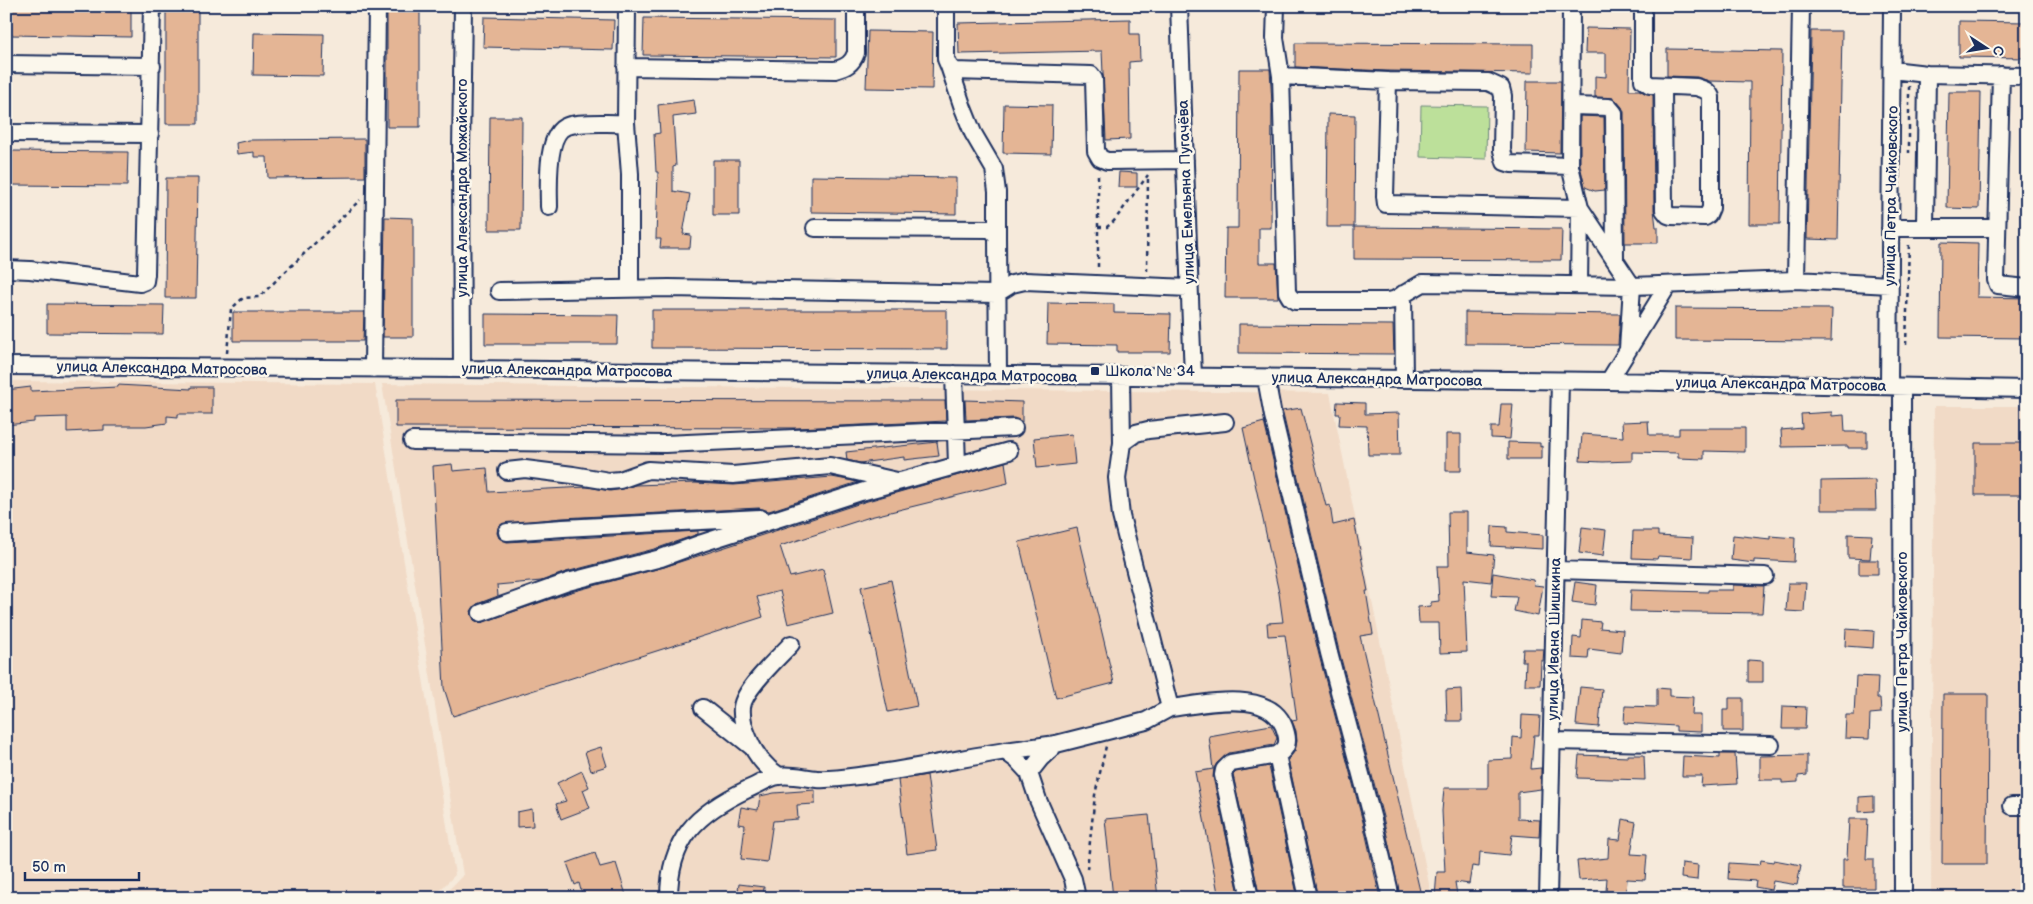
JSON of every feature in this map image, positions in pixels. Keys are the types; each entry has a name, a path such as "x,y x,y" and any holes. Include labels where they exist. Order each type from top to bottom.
{"street":[{"path":"6,268 140,283 145,281 152,66 152,6"},
{"path":"373,369 377,6"},
{"name":"улица Александра Можайского","path":"462,369 461,152 463,6"},
{"path":"627,6 626,123 630,165 630,288"},
{"path":"626,67 835,70 849,65 854,60 856,53 856,6"},
{"path":"946,6 945,44 948,66 973,133 994,169 997,192 996,294 998,375"},
{"name":"улица Емельяна Пугачёва","path":"1179,6 1193,377"},
{"path":"1276,6 1275,38 1281,76 1288,292 1290,297 1295,300 1387,301 1394,300 1423,283 1632,286 1796,280 1890,285"},
{"path":"1571,6 1572,106 1570,166 1580,208 1579,285"},
{"path":"1643,6 1643,80 1650,85 1702,88 1711,97 1711,208 1705,217 1671,216 1664,210 1663,86"},
{"path":"1796,280 1801,6"},
{"name":"улица Петра Чайковского","path":"1898,7 1892,70 1890,285 1895,387 1903,898"},
{"path":"6,64 152,66"},
{"path":"948,66 954,71 960,72 1087,74 1094,79 1096,151 1098,156 1108,160 1185,160"},
{"path":"1892,70 1927,74 2027,76"},
{"path":"1925,227 1927,74"},
{"path":"2001,75 1996,276 1998,285 2027,288"},
{"path":"1281,76 1388,81 1488,82 1501,88 1503,96 1502,150 1505,162 1511,164 1570,166"},
{"path":"1388,81 1384,196 1386,204 1580,208"},
{"path":"1572,106 1609,106 1614,113 1615,260"},
{"path":"548,207 552,149 559,131 565,126 626,123"},
{"path":"6,133 150,134"},
{"path":"1580,208 1632,286 1628,349"},
{"path":"815,228 991,229 997,236"},
{"path":"1890,228 1997,228"},
{"path":"499,291 630,288 996,294 1012,284 1025,281 1189,288"},
{"path":"1609,381 1668,285"},
{"path":"1403,294 1404,379"},
{"name":"улица Александра Матросова","path":"6,366 1609,381 2027,389"},
{"path":"954,374 957,466"},
{"path":"1121,376 1122,443 1117,478 1121,516 1170,708"},
{"path":"1266,378 1273,416 1329,654 1373,820 1390,898"},
{"name":"улица Ивана Шишкина","path":"1548,898 1560,381"},
{"path":"1122,443 1136,433 1225,422"},
{"path":"412,441 665,444 1014,428"},
{"path":"481,613 568,582 661,558 780,518 900,481 1009,451"},
{"path":"507,471 532,470 609,481 620,480 648,470 733,475 830,466 900,481"},
{"path":"508,532 780,518"},
{"path":"1556,570 1765,576"},
{"path":"779,776 766,766 752,746 742,719 744,701 753,687 791,644"},
{"path":"669,898 670,873 674,856 693,825 707,812 734,796 779,776 833,779 867,775 1056,744 1146,721 1170,708 1240,701 1255,704 1271,711 1283,722 1287,744 1283,752 1277,755 1231,763 1224,770 1223,775 1250,898"},
{"path":"703,708 752,746"},
{"path":"1552,741 1772,745"},
{"path":"1029,773 1056,744"},
{"path":"1005,751 1029,773 1038,800 1073,879 1077,898"},
{"path":"1277,755 1308,898"}],"path":[{"path":"1898,7 2027,9"},
{"path":"1098,156 1098,284"},
{"path":"1098,227 1107,227 1114,221 1148,175 1146,286"},
{"path":"226,355 231,309 243,298 259,297 375,186"},
{"path":"1086,869 1095,795 1111,731"}],"shaded area":[{"path":"6,381 375,384 455,875 432,898 6,898"},
{"path":"382,384 1330,393 1431,894 1480,890 1481,898 441,898 463,875"},
{"path":"1934,406 2027,406 2027,898 1931,898"}],"green space":[{"path":"1421,105 1487,106 1486,159 1420,157"}],"building":[{"path":"10,6 131,7 131,37 10,35"},
{"path":"198,6 198,124 166,124 166,7"},
{"path":"387,12 420,12 420,127 387,127"},
{"path":"484,17 614,20 613,50 483,47"},
{"path":"644,18 836,20 836,57 643,55"},
{"path":"1130,19 1130,34 1139,34 1140,61 1129,62 1130,139 1106,140 1102,51 959,54 958,23"},
{"path":"1959,21 2027,22 2027,58 1959,57"},
{"path":"1586,28 1630,29 1629,90 1639,90 1653,95 1654,210 1656,227 1658,227 1658,243 1625,243 1624,112 1614,98 1595,97 1595,76 1606,77 1606,53 1585,53"},
{"path":"868,31 933,32 932,89 866,88"},
{"path":"1811,31 1842,31 1838,240 1807,239"},
{"path":"254,33 324,34 323,76 253,75"},
{"path":"1295,43 1533,44 1533,73 1388,71 1295,67"},
{"path":"1667,49 1782,51 1780,224 1749,224 1750,82 1709,81 1697,77 1667,76"},
{"path":"1239,69 1270,69 1272,104 1271,228 1259,228 1259,263 1276,263 1278,298 1225,298 1226,228 1238,228"},
{"path":"1527,81 1561,81 1560,153 1526,152"},
{"path":"1949,92 1981,92 1979,209 1947,208"},
{"path":"694,100 696,114 673,117 676,166 673,167 673,191 690,194 683,234 691,235 690,248 660,248 661,239 656,239 658,172 656,172 654,134 660,133 658,105"},
{"path":"1004,104 1052,105 1051,154 1003,153"},
{"path":"1328,114 1355,115 1354,227 1327,227"},
{"path":"1580,116 1604,117 1605,190 1595,191 1585,187 1580,165"},
{"path":"490,117 522,117 521,230 489,230"},
{"path":"365,139 365,177 268,178 267,157 254,157 254,152 237,154 236,143 249,140"},
{"path":"11,151 128,152 127,186 10,185"},
{"path":"713,160 739,160 739,215 713,215"},
{"path":"1119,172 1137,173 1137,187 1118,187"},
{"path":"811,176 956,178 956,214 811,212"},
{"path":"166,178 198,178 196,298 165,298"},
{"path":"385,217 413,218 413,337 383,337"},
{"path":"1354,227 1562,229 1561,260 1354,259"},
{"path":"1941,242 1978,243 1977,297 2027,298 2027,338 1940,337"},
{"path":"1048,303 1114,304 1114,313 1171,314 1170,352 1117,352 1117,345 1047,344"},
{"path":"47,304 164,305 163,334 47,333"},
{"path":"1675,308 1832,309 1831,341 1675,340"},
{"path":"652,310 947,310 947,349 652,348"},
{"path":"233,312 364,312 363,341 233,341"},
{"path":"1465,312 1620,314 1618,345 1465,344"},
{"path":"485,314 618,315 617,344 485,344"},
{"path":"1239,324 1393,325 1394,354 1239,353"},
{"path":"118,385 191,389 191,387 212,387 212,414 178,414 178,417 167,416 167,423 146,426 104,426 104,430 67,432 67,417 34,418 34,422 6,425 6,390 31,387 31,391 118,387"},
{"path":"396,400 945,401 946,421 797,428 396,427"},
{"path":"965,400 1022,402 1022,422 1014,418 966,420"},
{"path":"1337,402 1365,403 1365,414 1399,413 1400,455 1368,455 1367,426 1339,425 1340,414 1336,414"},
{"path":"1501,404 1513,404 1510,439 1491,438 1491,427 1499,427"},
{"path":"1301,408 1326,506 1330,505 1333,525 1354,520 1368,591 1366,591 1373,634 1360,636 1420,891 1400,897 1383,817 1339,651 1282,411"},
{"path":"1832,412 1832,416 1844,415 1845,432 1867,432 1867,448 1848,448 1848,446 1782,447 1781,430 1802,428 1801,414"},
{"path":"1648,421 1649,435 1679,435 1679,428 1745,428 1745,452 1704,451 1704,459 1678,458 1678,453 1632,452 1632,461 1580,461 1582,434 1623,437 1622,422"},
{"path":"1264,422 1319,655 1363,822 1380,898 1318,898 1288,759 1295,751 1296,731 1292,721 1297,720 1285,635 1268,636 1267,623 1283,622 1279,593 1243,428"},
{"path":"1072,434 1075,464 1037,468 1034,438"},
{"path":"1446,434 1461,434 1461,471 1446,471"},
{"path":"937,442 939,456 904,460 904,457 860,463 847,460 846,452"},
{"path":"1508,442 1540,443 1540,447 1542,446 1542,459 1508,459"},
{"path":"1975,443 2027,443 2027,495 1975,495"},
{"path":"1005,462 1008,483 870,517 780,546 790,577 823,569 833,613 788,624 780,591 757,597 763,617 453,716 444,688 433,466 452,464 453,471 487,468 489,492 587,487 610,491 635,485 695,483 734,485 832,477 858,482 769,511 759,508 562,518 502,524 498,527 497,533 499,538 507,542 698,531 698,534 658,548 566,572 541,581 497,585 498,596 477,604 471,611 474,620 480,623 571,592 664,567 864,502"},
{"path":"1875,480 1876,510 1821,510 1821,481"},
{"path":"1448,512 1467,512 1467,552 1494,555 1491,582 1464,579 1467,652 1440,653 1439,623 1419,623 1418,607 1431,606 1431,602 1439,601 1437,566 1449,566"},
{"path":"1492,526 1507,527 1507,532 1543,535 1543,549 1491,546"},
{"path":"1582,527 1606,530 1603,556 1579,553"},
{"path":"1077,528 1114,683 1056,698 1019,542"},
{"path":"1633,531 1658,531 1658,536 1693,538 1692,558 1658,556 1657,559 1632,558"},
{"path":"1848,534 1872,535 1870,559 1848,558"},
{"path":"1733,535 1770,539 1770,536 1795,538 1794,562 1754,560 1754,563 1731,560"},
{"path":"1859,560 1878,560 1878,574 1859,574"},
{"path":"1493,573 1533,580 1534,585 1543,586 1538,616 1514,611 1517,597 1491,596"},
{"path":"891,580 917,706 888,712 861,587"},
{"path":"1575,582 1597,585 1595,605 1572,602"},
{"path":"1788,583 1806,583 1804,612 1786,611"},
{"path":"1733,585 1764,586 1762,613 1630,611 1631,590 1708,592 1708,590 1733,590"},
{"path":"1582,620 1601,622 1600,628 1623,630 1621,653 1589,649 1588,659 1572,658 1573,637 1581,638"},
{"path":"1846,629 1874,631 1873,648 1845,646"},
{"path":"1523,649 1544,649 1543,661 1541,661 1540,685 1525,685 1526,661 1522,661"},
{"path":"1748,660 1763,661 1763,682 1748,682"},
{"path":"1856,676 1878,677 1877,698 1880,698 1881,713 1870,714 1869,739 1845,738 1846,715 1854,715"},
{"path":"1580,687 1602,689 1599,727 1576,725"},
{"path":"1657,688 1669,689 1669,696 1693,697 1692,715 1701,715 1701,732 1676,731 1676,726 1624,723 1625,706 1657,707"},
{"path":"1461,689 1462,721 1447,721 1446,690"},
{"path":"1943,694 1988,694 1987,864 1942,864"},
{"path":"1729,698 1743,698 1743,731 1723,731 1723,710 1729,710"},
{"path":"1783,706 1806,707 1805,729 1782,729"},
{"path":"1522,715 1540,716 1539,735 1534,735 1531,769 1541,768 1541,789 1518,792 1518,819 1540,820 1539,837 1512,835 1509,855 1480,852 1479,867 1472,866 1469,884 1455,882 1457,895 1435,897 1437,872 1445,872 1442,811 1444,788 1488,788 1488,760 1512,759 1513,737 1521,738"},
{"path":"1271,725 1277,738 1274,745 1229,753 1214,768 1213,777 1240,898 1219,898 1195,772 1213,769 1209,736"},
{"path":"601,747 607,766 591,771 585,752"},
{"path":"1720,754 1735,754 1737,784 1701,786 1702,776 1682,776 1683,756 1720,758"},
{"path":"1579,755 1628,757 1628,755 1644,755 1645,780 1577,778"},
{"path":"1807,755 1807,775 1798,776 1798,782 1782,783 1782,780 1760,780 1760,756"},
{"path":"1269,766 1297,894 1282,898 1260,898 1233,775 1236,772"},
{"path":"582,771 589,787 583,790 590,808 561,819 556,804 566,801 557,783"},
{"path":"927,775 937,850 907,854 898,780"},
{"path":"815,790 815,804 797,805 798,819 773,821 767,862 741,859 745,825 738,824 741,807 758,810 760,796"},
{"path":"1874,796 1874,811 1859,812 1859,797"},
{"path":"532,809 533,826 517,827 517,812"},
{"path":"1149,815 1158,898 1113,898 1105,819"},
{"path":"1623,819 1636,822 1631,854 1647,855 1645,880 1627,879 1626,892 1606,891 1607,878 1579,880 1577,861 1608,858 1609,839 1620,840"},
{"path":"1849,819 1868,819 1866,859 1874,859 1874,888 1843,888 1843,859 1847,859"},
{"path":"595,853 600,867 616,863 626,895 616,898 583,898 579,883 575,885 567,863"},
{"path":"1761,860 1773,862 1774,860 1801,865 1797,885 1773,881 1771,890 1755,887 1756,881 1728,879 1729,863 1760,865"},
{"path":"1682,863 1698,865 1697,880 1681,878"},
{"path":"739,884 764,887 763,898 737,898"}],"place":[{"name":"Школа № 34","path":"1095,371"}]}
